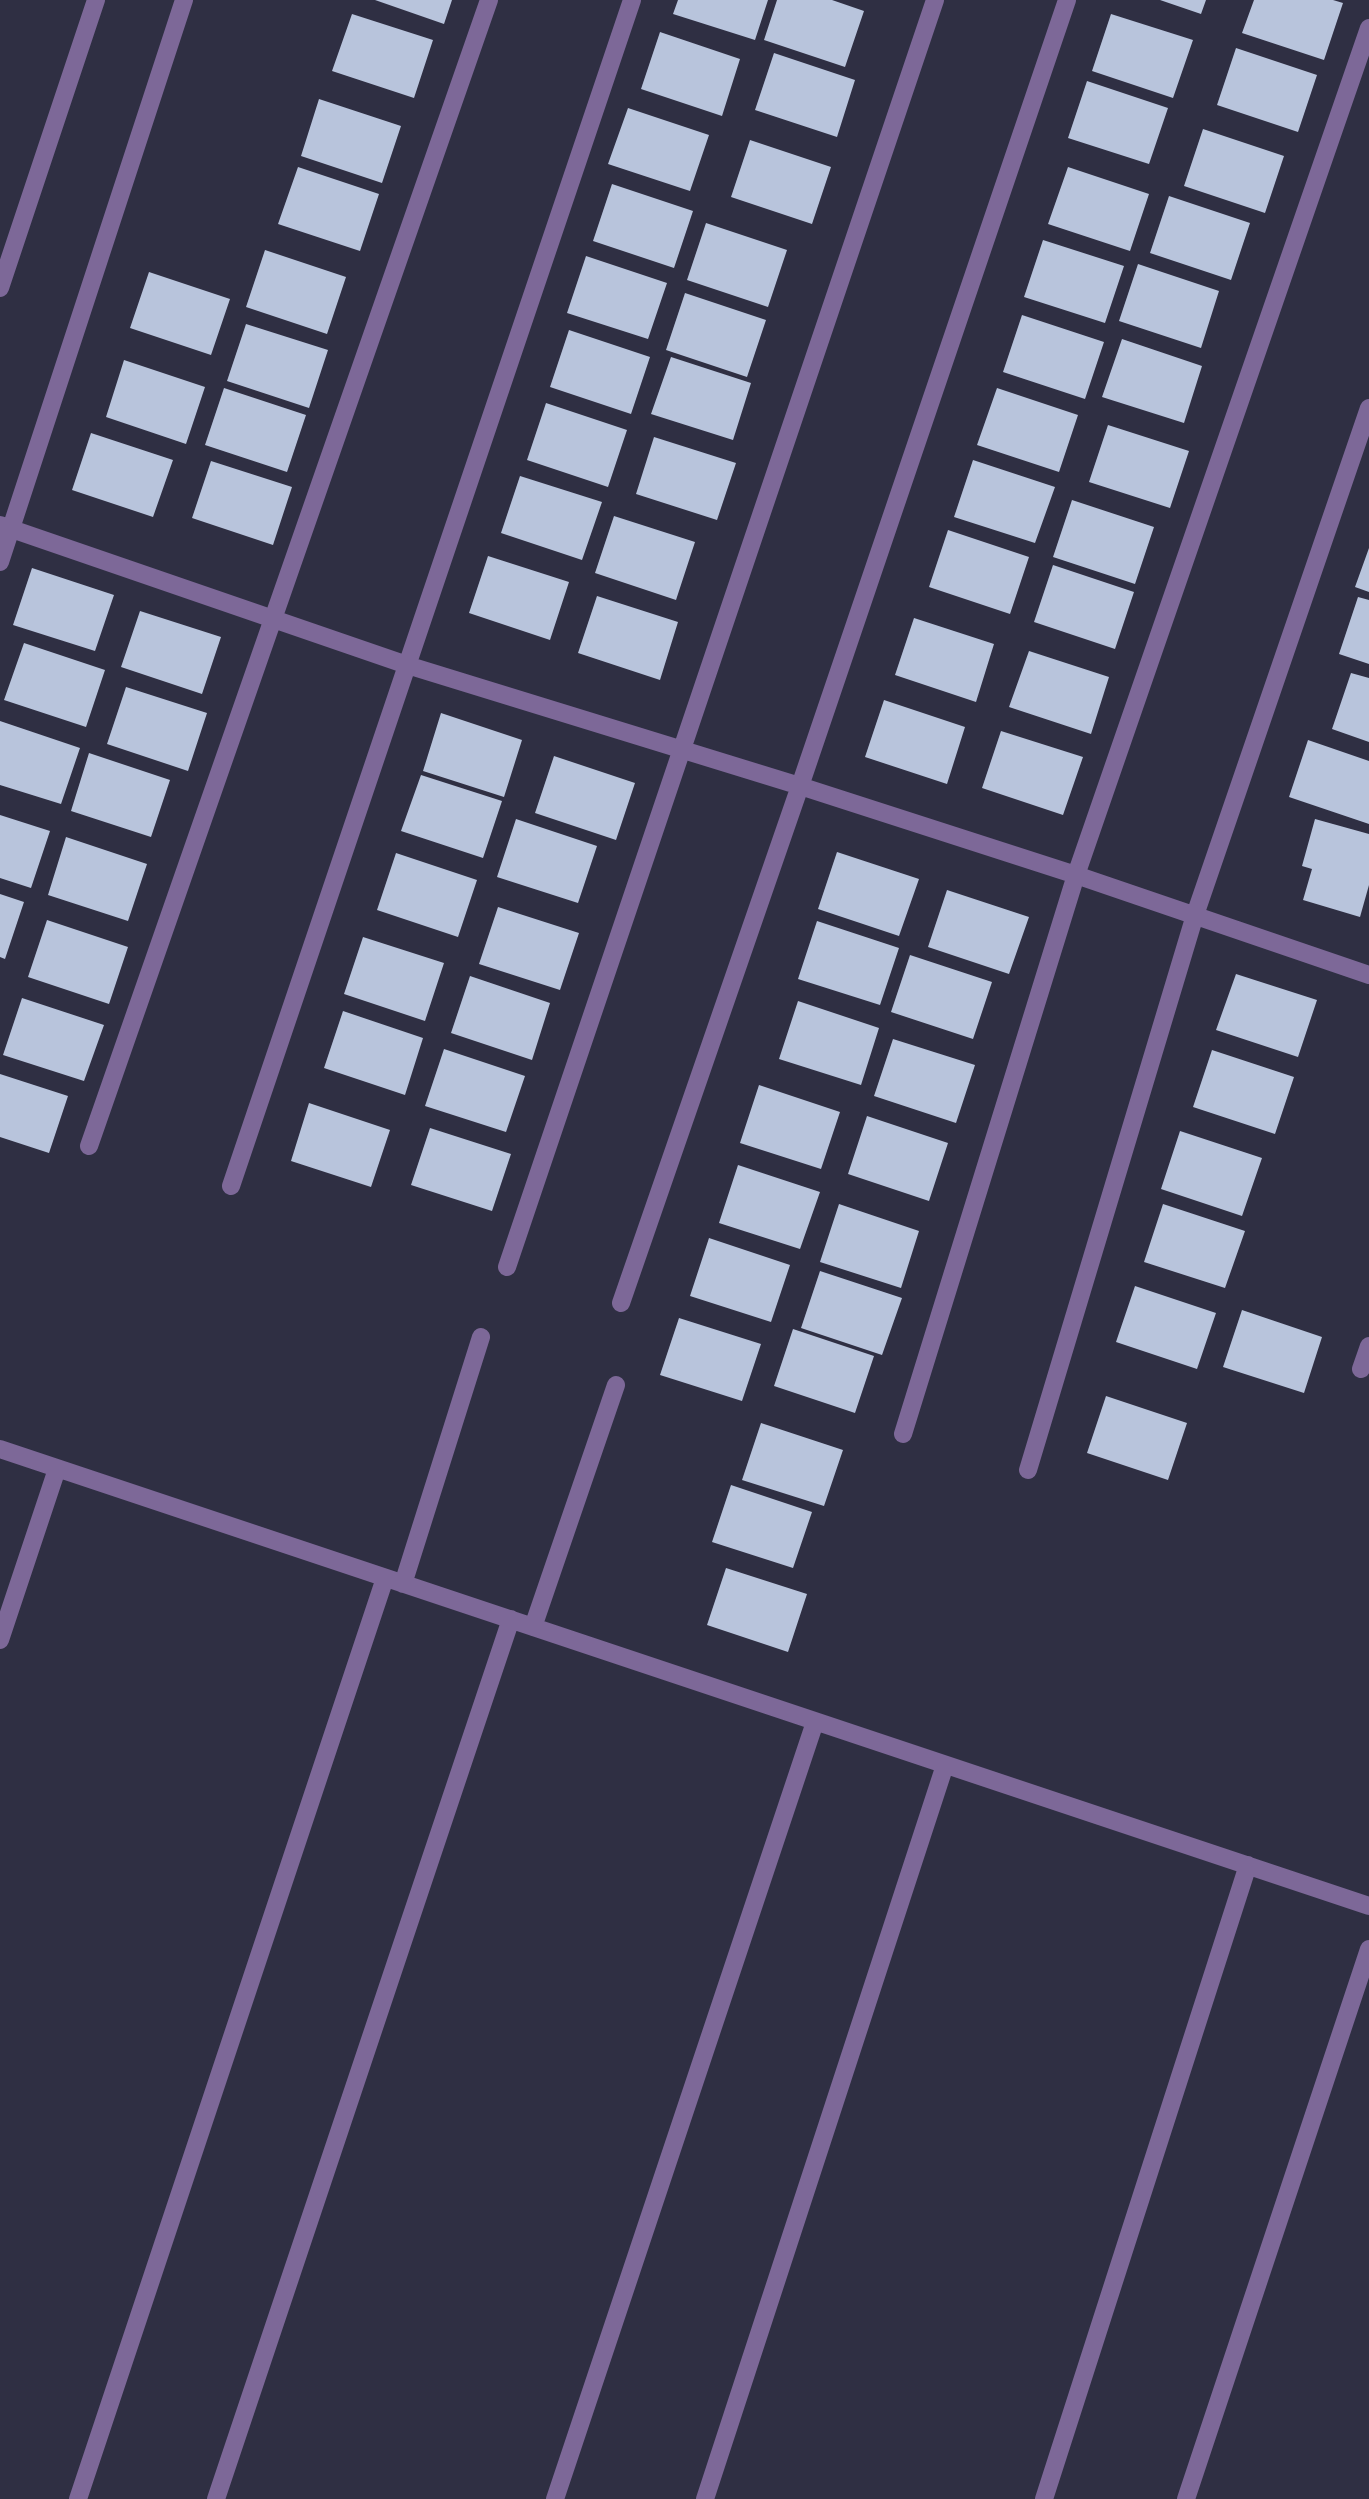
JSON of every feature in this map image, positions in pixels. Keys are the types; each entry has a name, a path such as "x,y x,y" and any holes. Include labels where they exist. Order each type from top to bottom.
{"street":[{"path":"0,288 96,0"},
{"path":"0,562 5,526 184,0"},
{"path":"89,1146 489,0"},
{"path":"231,1186 632,0"},
{"path":"507,1267 935,0"},
{"path":"621,1303 1067,0"},
{"path":"903,1434 1076,875 1369,28"},
{"path":"1028,1470 1195,915 1369,408"},
{"path":"5,526 273,621 1076,875 1369,975"},
{"path":"404,1584 481,1337"},
{"path":"1361,1369 1369,1346"},
{"path":"533,1628 616,1385"},
{"path":"0,1449 1369,1906"},
{"path":"0,1640 57,1469"},
{"path":"78,2499 385,1578"},
{"path":"216,2499 511,1619"},
{"path":"555,2499 816,1721"},
{"path":"705,2499 945,1765"},
{"path":"1044,2499 1248,1865"},
{"path":"1186,2499 1369,1949"}],"building":[{"path":"375,0 452,0 444,24"},
{"path":"678,0 768,0 755,40 673,14"},
{"path":"777,0 832,0 864,11 845,67 764,40"},
{"path":"1160,0 1206,0 1201,14"},
{"path":"1254,0 1333,0 1343,3 1324,60 1242,33"},
{"path":"352,14 433,40 414,98 332,71"},
{"path":"1111,14 1193,40 1173,98 1092,71"},
{"path":"660,32 740,59 722,116 641,89"},
{"path":"1236,48 1317,75 1298,132 1217,105"},
{"path":"774,53 855,80 837,137 755,110"},
{"path":"1087,81 1168,108 1149,164 1068,138"},
{"path":"319,99 401,126 382,183 301,156"},
{"path":"628,108 709,135 690,191 608,164"},
{"path":"1203,129 1284,156 1265,213 1184,186"},
{"path":"750,140 831,167 812,224 731,197"},
{"path":"298,167 379,194 360,251 278,224"},
{"path":"1068,167 1149,194 1130,251 1048,224"},
{"path":"612,184 693,211 674,268 593,241"},
{"path":"1169,196 1250,223 1231,280 1150,253"},
{"path":"706,223 787,250 768,307 687,280"},
{"path":"1043,240 1124,266 1105,323 1024,297"},
{"path":"265,250 346,277 327,334 246,307"},
{"path":"586,256 667,283 648,339 567,313"},
{"path":"1138,264 1219,291 1201,348 1119,321"},
{"path":"149,272 230,299 211,355 130,328"},
{"path":"685,293 766,320 747,377 666,350"},
{"path":"1022,315 1104,342 1085,399 1003,372"},
{"path":"246,324 328,350 309,408 227,381"},
{"path":"569,330 650,357 631,414 550,387"},
{"path":"1122,339 1202,366 1184,423 1102,397"},
{"path":"671,357 751,383 733,440 651,414"},
{"path":"124,360 205,387 186,444 106,417"},
{"path":"224,388 306,415 287,472 205,445"},
{"path":"997,388 1078,415 1059,472 977,445"},
{"path":"546,403 627,430 608,487 527,460"},
{"path":"1108,425 1189,451 1170,508 1089,482"},
{"path":"91,433 173,460 153,517 72,490"},
{"path":"654,437 736,463 717,520 636,494"},
{"path":"973,460 1055,487 1035,543 954,517"},
{"path":"211,461 292,487 273,545 192,518"},
{"path":"520,476 602,502 582,560 501,533"},
{"path":"1072,500 1154,527 1135,584 1053,557"},
{"path":"614,516 695,542 676,600 595,573"},
{"path":"948,530 1029,557 1010,614 929,587"},
{"path":"1369,548 1369,592 1355,587"},
{"path":"488,556 569,582 550,640 469,613"},
{"path":"1053,565 1134,592 1115,649 1034,622"},
{"path":"32,568 114,595 95,651 13,625"},
{"path":"597,596 678,622 660,680 578,653"},
{"path":"1358,597 1369,600 1369,664 1339,654"},
{"path":"140,611 221,637 202,694 121,667"},
{"path":"914,618 994,644 976,702 895,675"},
{"path":"24,643 105,670 86,727 4,700"},
{"path":"1029,651 1109,677 1091,734 1009,707"},
{"path":"1351,673 1369,678 1369,742 1332,729"},
{"path":"126,687 207,713 188,771 107,744"},
{"path":"884,700 965,727 947,784 865,757"},
{"path":"441,713 522,740 504,797 423,771"},
{"path":"0,721 80,748 61,804 0,785"},
{"path":"1001,731 1083,757 1063,815 982,788"},
{"path":"1308,740 1369,761 1369,824 1289,797"},
{"path":"89,753 170,780 151,837 71,811"},
{"path":"554,756 635,783 616,840 535,813"},
{"path":"421,775 502,801 483,858 401,831"},
{"path":"0,815 50,831 31,888 0,878"},
{"path":"516,819 597,846 578,903 497,877"},
{"path":"1315,819 1369,834 1369,885 1360,917 1303,900 1312,869 1302,866"},
{"path":"66,837 147,864 128,921 48,895"},
{"path":"837,852 919,879 899,936 818,909"},
{"path":"396,853 477,880 458,937 377,910"},
{"path":"947,890 1029,917 1009,974 928,947"},
{"path":"0,894 24,902 5,959 0,957"},
{"path":"498,907 579,933 560,990 479,964"},
{"path":"47,920 128,947 109,1004 28,977"},
{"path":"817,921 899,948 880,1005 798,979"},
{"path":"363,937 444,963 425,1021 344,994"},
{"path":"910,955 992,982 973,1039 891,1012"},
{"path":"1236,974 1317,1000 1298,1057 1216,1030"},
{"path":"470,976 550,1003 532,1060 451,1033"},
{"path":"22,998 104,1025 84,1081 3,1055"},
{"path":"798,1001 879,1028 861,1085 779,1059"},
{"path":"343,1011 423,1038 405,1095 324,1068"},
{"path":"893,1039 975,1065 956,1123 874,1096"},
{"path":"444,1049 525,1076 506,1132 425,1106"},
{"path":"1212,1050 1294,1077 1275,1134 1193,1107"},
{"path":"0,1074 68,1096 49,1153 0,1137"},
{"path":"759,1085 840,1112 821,1169 740,1143"},
{"path":"309,1103 390,1130 371,1187 291,1161"},
{"path":"867,1116 948,1143 929,1201 848,1174"},
{"path":"430,1128 511,1154 492,1211 411,1185"},
{"path":"1180,1131 1262,1158 1242,1216 1161,1189"},
{"path":"738,1165 820,1192 800,1249 719,1223"},
{"path":"839,1204 919,1231 901,1288 820,1262"},
{"path":"1163,1204 1245,1231 1225,1288 1144,1262"},
{"path":"709,1238 790,1265 771,1322 690,1296"},
{"path":"820,1271 902,1298 882,1355 801,1328"},
{"path":"1135,1286 1216,1313 1197,1369 1116,1342"},
{"path":"1242,1310 1322,1337 1304,1393 1223,1367"},
{"path":"679,1318 761,1344 742,1401 660,1375"},
{"path":"793,1329 874,1356 855,1413 774,1386"},
{"path":"1106,1396 1187,1423 1168,1480 1087,1453"},
{"path":"761,1423 843,1450 824,1506 742,1480"},
{"path":"731,1485 812,1512 793,1568 712,1542"},
{"path":"726,1568 807,1594 788,1652 707,1625"}]}
